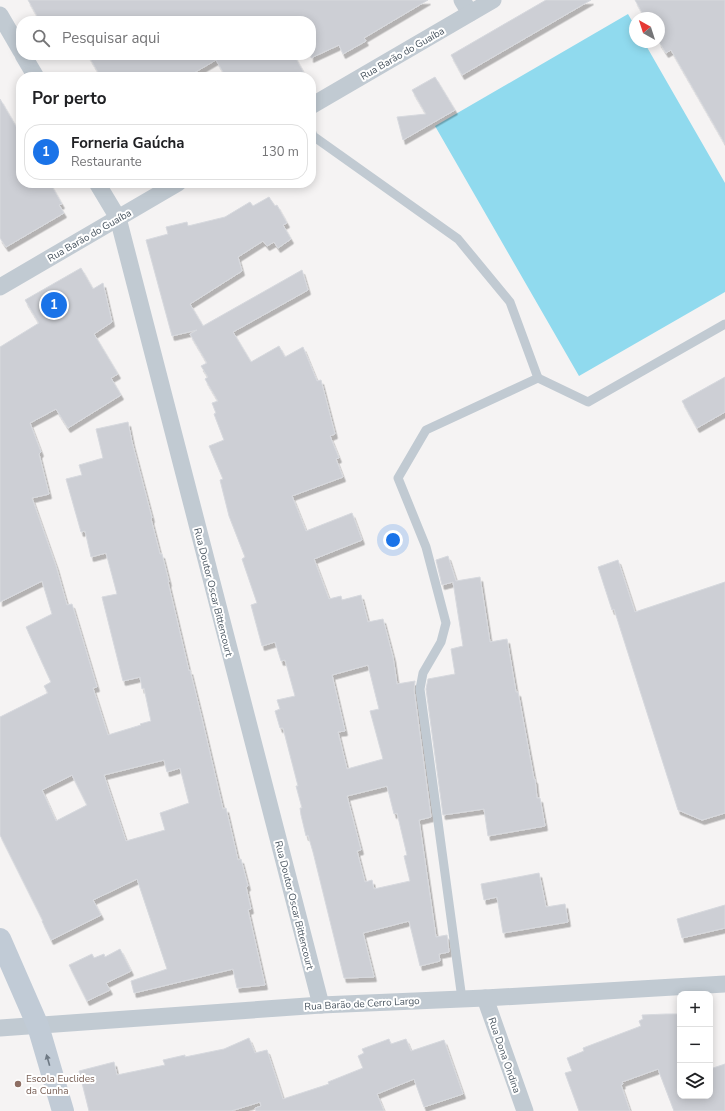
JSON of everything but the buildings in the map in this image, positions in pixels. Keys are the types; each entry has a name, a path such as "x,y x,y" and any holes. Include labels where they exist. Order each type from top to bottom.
{"street":[{"name":"Rua Barão do Guaíba","path":"316,103 466,7 493,0"},
{"path":"0,15 16,42"},
{"path":"26,60 33,72"},
{"name":"Rua Doutor Oscar Bittencourt","path":"100,188 118,218 321,1005"},
{"name":"Rua Barão do Guaíba","path":"0,286 169,188"},
{"path":"0,939 38,1026 63,1111"},
{"name":"Rua Barão de Cerro Largo","path":"0,1028 321,1005 485,998 725,984"},
{"name":"Rua Dona Ondina","path":"485,998 525,1111"}],"lane":[{"path":"316,138 458,239 510,302 538,378 588,402 725,324"},
{"path":"462,999 420,689 423,673 441,642 446,623 426,547 398,478 426,430 538,378"}],"water":[{"path":"628,14 629,48 647,48 725,183 725,292 579,376 435,126"}],"place":[{"name":"Forneria Gaúcha","path":"54,305"},
{"name":"Escola Euclides da Cunha","path":"18,1084"}]}
